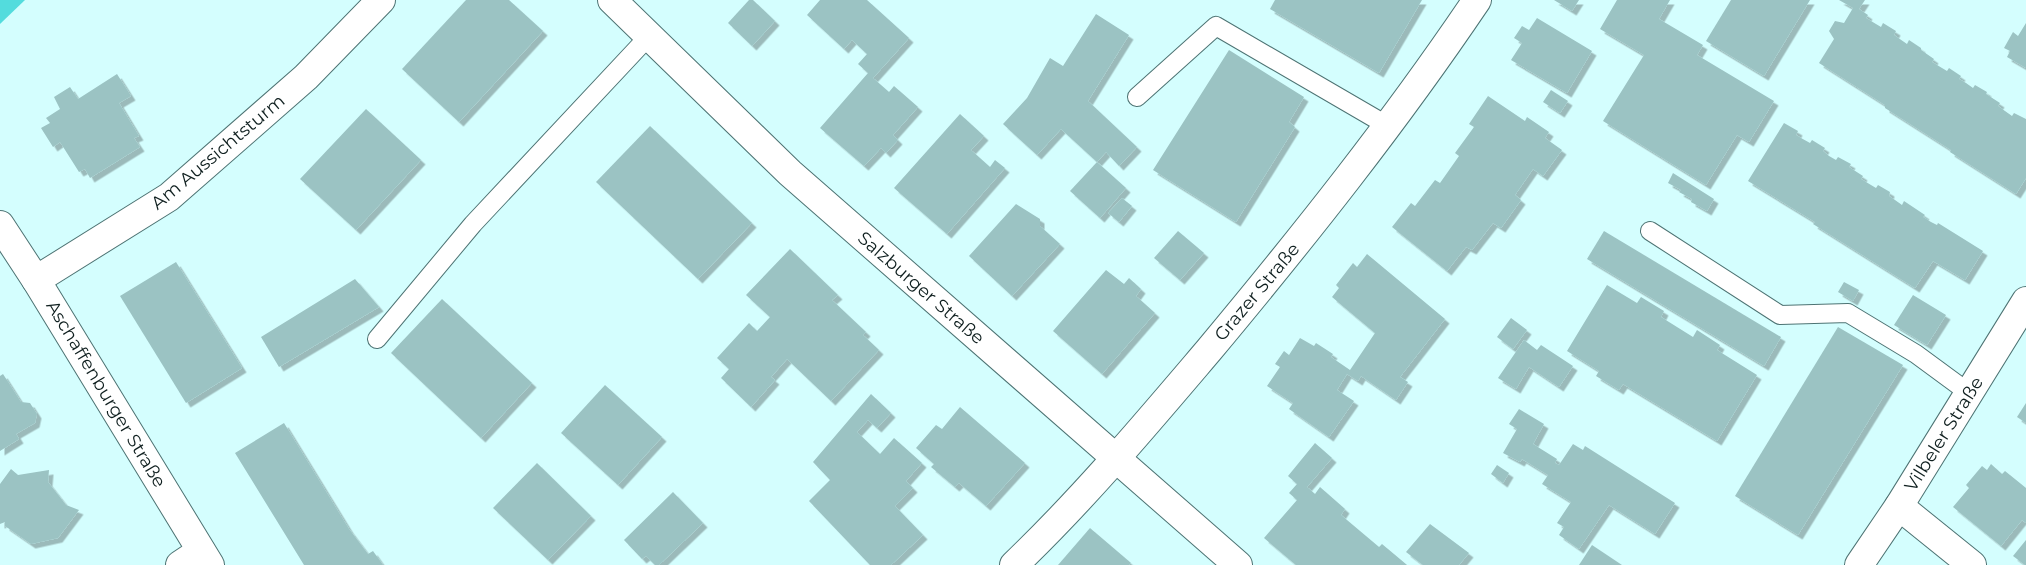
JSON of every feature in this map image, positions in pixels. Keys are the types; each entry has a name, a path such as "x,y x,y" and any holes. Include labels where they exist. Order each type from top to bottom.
{"street":[{"name":"Am Aussichtsturm","path":"36,280 169,197 306,77 381,0"},
{"name":"Salzburger Straße","path":"612,0 790,173 1238,565"},
{"name":"Grazer Straße","path":"1014,565 1116,460 1313,225 1388,126 1477,0"},
{"name":"Aschaffenburger Straße","path":"0,225 36,280 197,560"},
{"name":"Vilbeler Straße","path":"1859,565 1899,506 2026,301"},
{"path":"1899,506 1972,565"}],"lane":[{"path":"1137,97 1216,26 1388,126"},
{"path":"377,339 473,224 649,36"},
{"path":"1650,231 1780,315 1848,313 1916,354 1969,393"}],"shaded area":[{"path":"0,0 25,0 0,24"}],"building":[{"path":"466,0 509,0 543,31 459,122 402,69"},
{"path":"749,0 753,0 775,21 752,46 728,23"},
{"path":"820,0 867,0 909,38 873,78 889,92 894,86 918,107 893,135 898,140 886,153 881,148 864,166 820,128 868,73 858,64 867,54 852,40 844,49 807,15"},
{"path":"1275,0 1422,0 1379,73 1270,9"},
{"path":"1554,0 1579,0 1572,11"},
{"path":"1617,0 1670,0 1659,19 1703,45 1697,55 1774,101 1749,142 1737,135 1706,185 1603,121 1644,55 1600,29"},
{"path":"1731,0 1810,0 1764,76 1706,41"},
{"path":"1839,0 1865,0 1859,9 1868,15 1866,18 1881,27 1883,23 1896,31 1894,35 1907,44 1909,40 1921,48 1921,50 1934,59 1932,62 1947,71 1949,68 1961,76 1959,79 1973,88 1975,85 1987,92 1986,94 2000,103 1998,106 2012,116 2014,113 2026,119 2026,178 2016,194 1885,108 1885,105 1819,63 1834,39 1829,31 1835,21 1844,23 1853,8"},
{"path":"1096,14 1129,35 1088,101 1137,147 1119,166 1106,152 1097,162 1061,129 1037,155 1003,124 1027,98 1050,58 1063,66"},
{"path":"1537,18 1592,51 1567,93 1511,60 1522,43 1514,38 1522,26 1529,30"},
{"path":"2026,23 2026,68 2007,57 2010,51 2004,48 2013,32 2018,36"},
{"path":"1229,50 1304,97 1289,122 1295,127 1236,222 1153,170"},
{"path":"117,74 131,96 119,103 139,136 134,138 140,147 90,178 85,169 79,172 60,142 53,147 41,128 50,123 46,118 60,109 54,97 70,87 78,99"},
{"path":"1551,90 1568,101 1560,113 1543,102"},
{"path":"1488,96 1525,121 1527,117 1549,132 1545,138 1562,150 1543,176 1533,169 1515,195 1521,200 1501,228 1493,223 1472,250 1466,247 1447,271 1392,227 1411,203 1415,206 1435,180 1440,183 1459,156 1455,153 1474,127 1469,124"},
{"path":"366,109 421,160 356,230 300,179"},
{"path":"960,114 984,136 971,150 990,167 995,160 1005,168 947,234 894,188"},
{"path":"1784,123 1798,131 1796,135 1810,143 1812,140 1825,148 1823,151 1829,156 1836,160 1838,157 1851,164 1849,167 1863,176 1861,179 1876,188 1878,185 1890,192 1889,196 1902,205 1904,201 1925,215 1923,217 1937,225 1938,223 1983,251 1965,280 1933,261 1915,288 1813,224 1815,222 1748,181"},
{"path":"650,126 752,223 698,279 596,182"},
{"path":"1097,162 1126,188 1100,218 1070,191"},
{"path":"1673,173 1714,199 1707,211 1691,202 1692,199 1668,183"},
{"path":"1122,198 1132,206 1119,222 1108,213"},
{"path":"1016,204 1040,219 1040,226 1060,244 1012,296 969,256"},
{"path":"1178,231 1204,253 1180,280 1154,258"},
{"path":"1604,231 1781,337 1764,366 1587,259"},
{"path":"790,249 838,295 832,300 866,332 863,335 879,350 831,401 787,359 771,377 775,380 751,407 721,378 729,369 717,358 749,323 757,331 770,317 746,295"},
{"path":"1367,254 1445,319 1400,377 1408,382 1396,400 1361,376 1358,381 1347,374 1337,390 1354,401 1329,437 1289,409 1293,403 1267,386 1280,367 1275,364 1284,351 1289,355 1300,338 1314,346 1316,343 1333,354 1331,357 1350,370 1375,333 1332,297 1339,288 1336,285 1353,263 1357,267"},
{"path":"176,262 242,368 186,403 120,296"},
{"path":"1106,270 1124,284 1129,278 1141,289 1136,296 1155,313 1102,374 1053,331"},
{"path":"355,279 379,307 279,367 261,337"},
{"path":"1844,282 1859,290 1853,301 1838,292"},
{"path":"1607,285 1637,303 1641,297 1664,311 1661,317 1693,337 1697,330 1720,345 1717,350 1757,375 1717,441 1623,384 1619,390 1596,376 1599,371 1567,351"},
{"path":"1913,295 1946,315 1927,345 1894,325"},
{"path":"442,299 532,383 481,438 391,353"},
{"path":"1511,318 1527,330 1513,349 1497,337"},
{"path":"1838,327 1903,365 1798,535 1735,496"},
{"path":"1524,340 1537,350 1541,345 1573,366 1559,387 1529,367 1516,389 1498,378"},
{"path":"3,374 21,402 30,403 37,414 35,423 16,434 19,439 0,451 0,376"},
{"path":"605,385 662,437 618,485 561,433"},
{"path":"871,394 891,413 877,428 868,420 857,432 880,454 894,438 922,463 906,481 913,488 895,506 923,535 891,565 870,565 809,501 830,480 813,462"},
{"path":"2026,403 2026,423 2017,417"},
{"path":"960,407 1025,463 986,506 959,483 955,487 931,467 934,464 916,448 936,425 942,429"},
{"path":"1519,409 1544,424 1533,444 1557,459 1555,463 1559,465 1573,444 1583,450 1585,446 1675,503 1655,534 1609,505 1579,549 1559,535 1564,527 1557,523 1571,502 1542,484 1548,475 1522,459 1520,462 1503,453 1517,429 1509,424"},
{"path":"284,423 349,529 368,554 373,551 383,565 304,565 235,453"},
{"path":"1315,443 1332,458 1307,487 1315,494 1320,487 1345,509 1341,515 1379,547 1382,544 1407,565 1296,565 1264,538 1297,500 1289,493 1297,484 1288,476"},
{"path":"537,463 591,516 548,560 493,508"},
{"path":"1991,464 2002,474 2005,471 2026,488 2026,523 2022,520 2001,546 1953,507 1969,488 1966,485 1982,466 1987,470"},
{"path":"1497,465 1509,473 1503,483 1491,474"},
{"path":"11,469 18,475 49,470 48,482 66,505 79,510 58,538 31,544 5,526 5,522 0,524 0,484"},
{"path":"673,492 703,523 659,565 655,565 646,556 642,559 624,540"},
{"path":"1430,524 1469,553 1459,565 1423,565 1406,552"},
{"path":"1090,528 1131,563 1129,565 1058,565"},
{"path":"2026,540 2026,565 2025,565 2013,556"},
{"path":"1592,545 1622,565 1579,565"}]}
